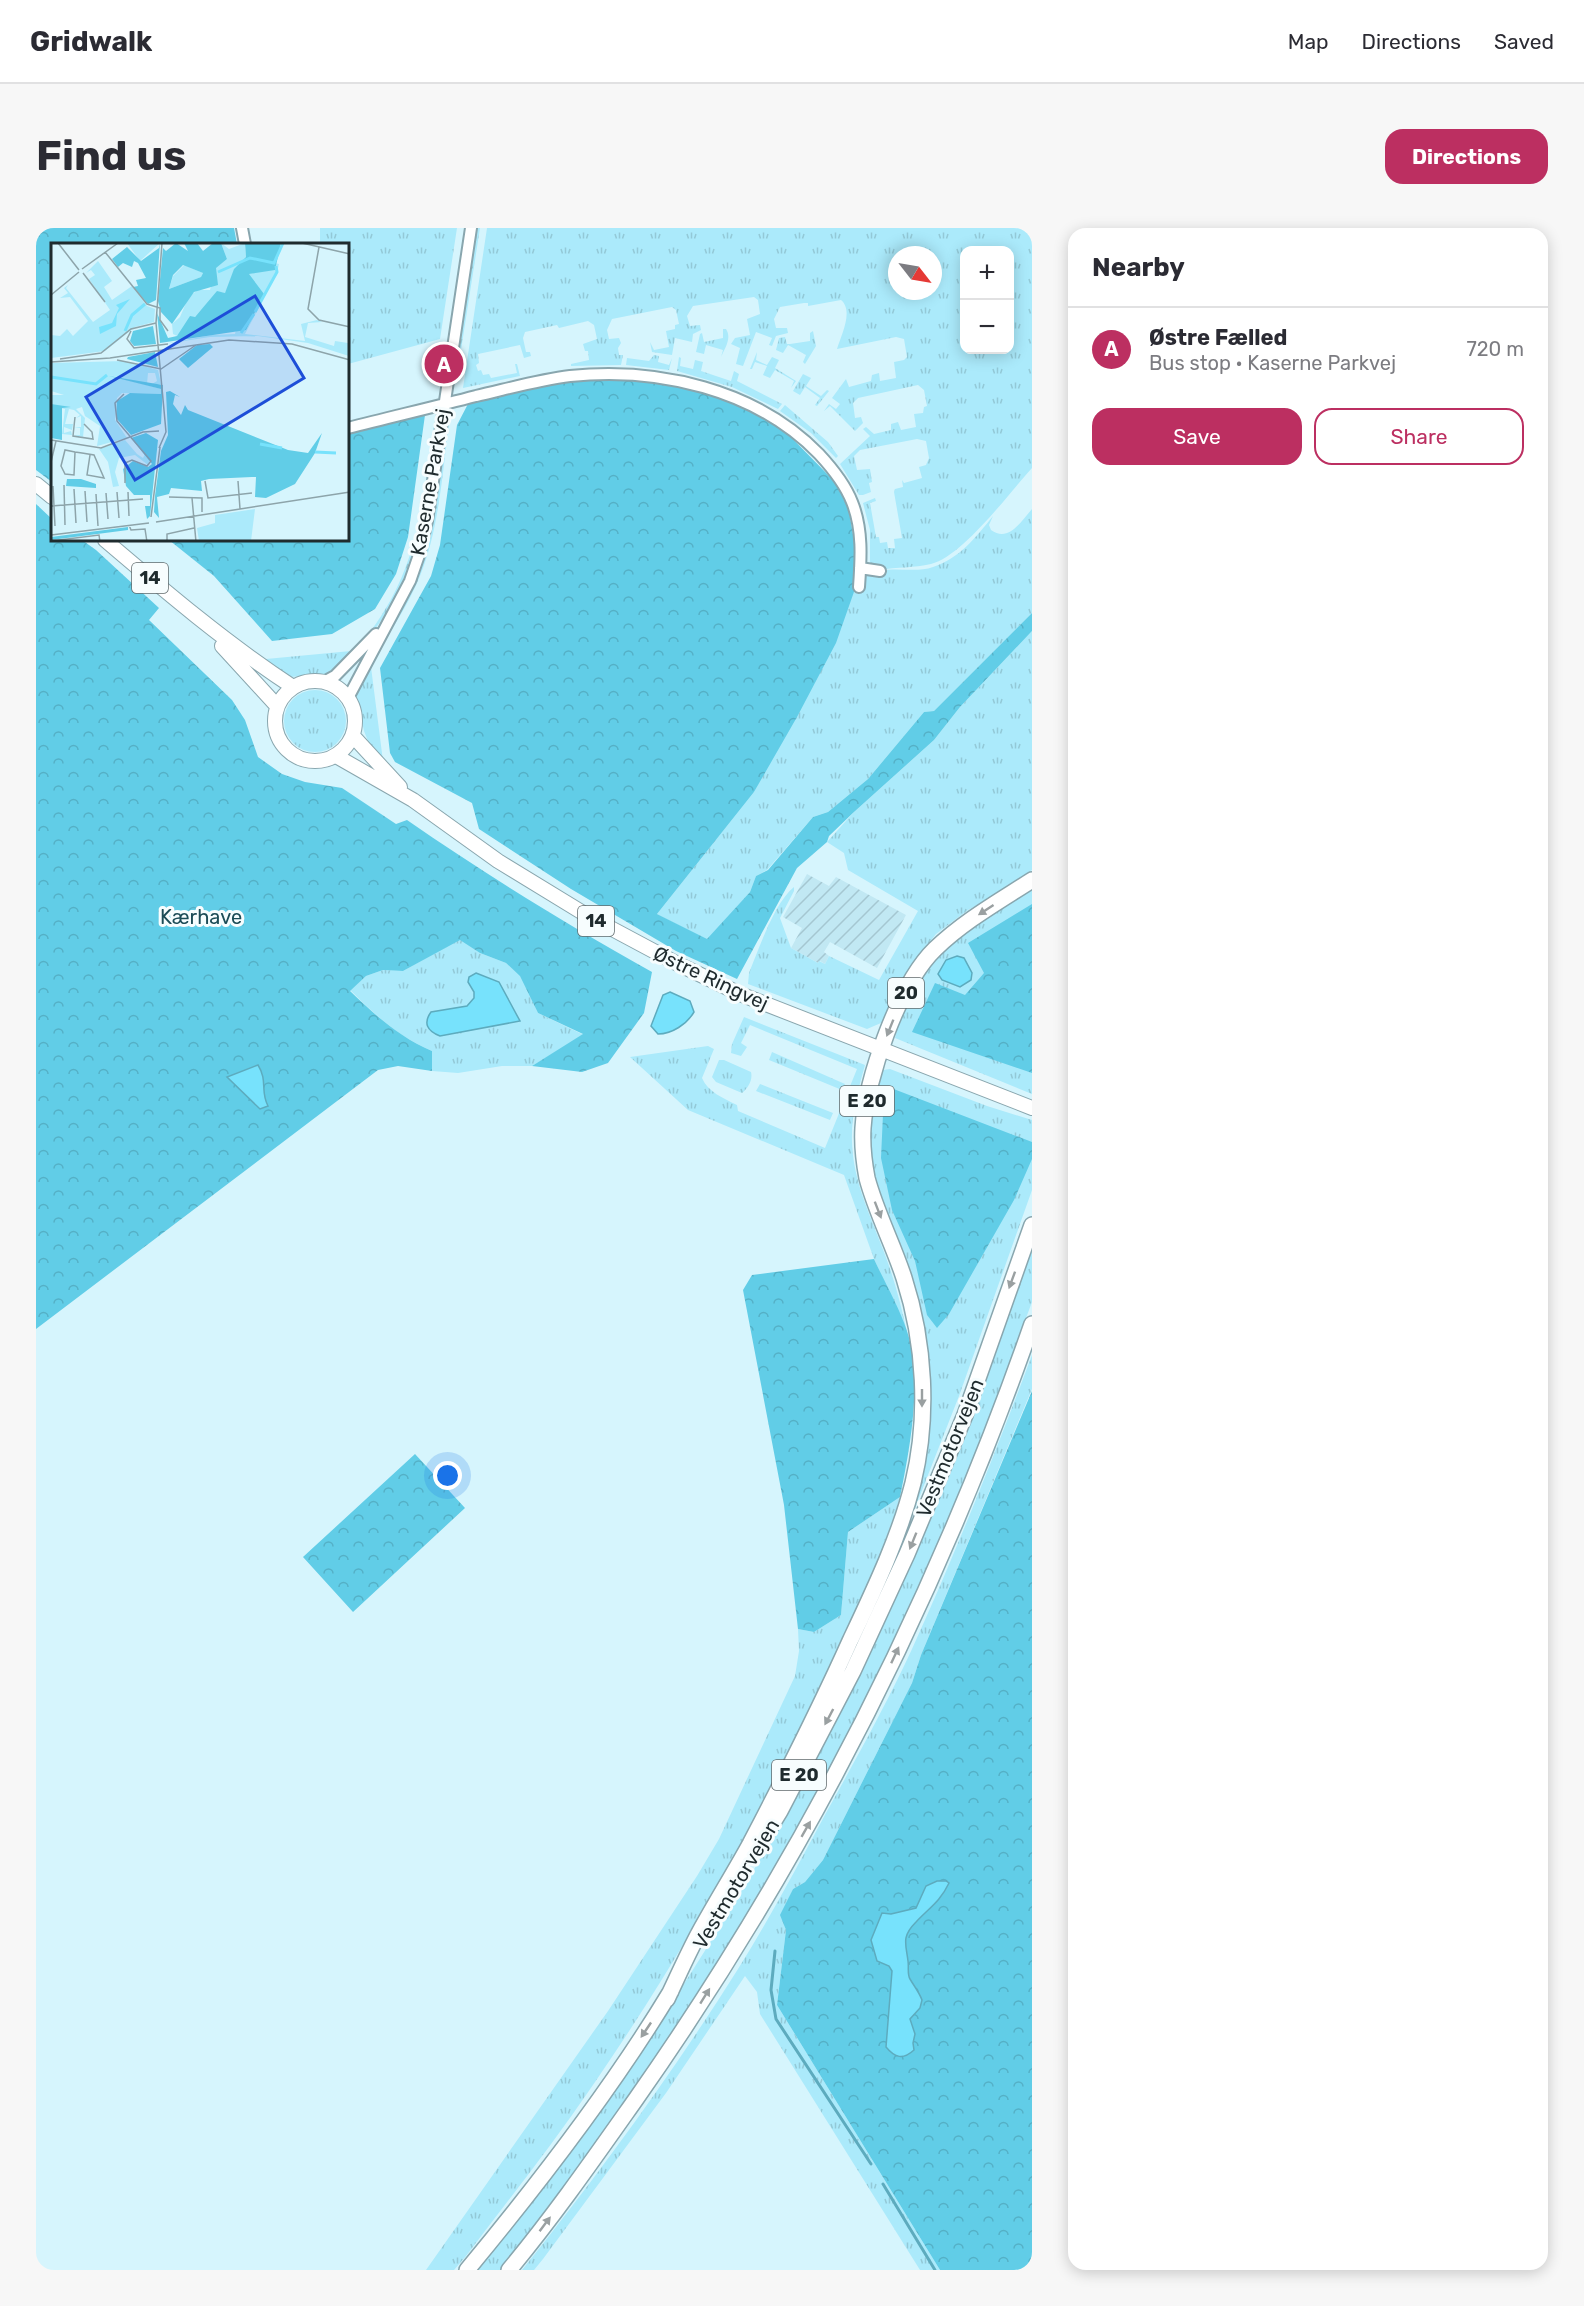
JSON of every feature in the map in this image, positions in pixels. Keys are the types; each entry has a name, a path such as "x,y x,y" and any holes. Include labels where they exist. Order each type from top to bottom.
{"highway":[{"name":"20","path":"881,1050 908,989 927,957 964,923 1032,880"},
{"name":"E 20","path":"667,1999 698,1934 748,1846 823,1699 893,1545 913,1481 922,1411 919,1343 904,1279 872,1193 863,1154 866,1105 881,1050"},
{"name":"Vestmotorvejen","path":"467,2270 583,2121 667,1999 780,1811 853,1671 907,1554 965,1415 1032,1225"},
{"name":"Vestmotorvejen","path":"509,2270 596,2157 676,2043 754,1919 813,1815 873,1702 920,1602 966,1496 1032,1324"}],"main road":[{"path":"36,484 51,497"},
{"name":"14","path":"107,542 194,616 293,687"},
{"name":"14","path":"194,616 277,706"},
{"path":"305,682 324,682 338,688 348,698 355,717 353,736 336,756 322,761 307,761 287,751 279,739 274,725 277,706 293,687 305,682"},
{"name":"Østre Ringvej","path":"353,736 413,800"},
{"name":"Østre Ringvej","path":"336,756 413,800 498,861 608,927 724,987 1032,1108"}],"street":[{"path":"242,228 245,243"},
{"name":"Kaserne Parkvej","path":"348,698 386,623 398,605 419,555 427,521 471,228"},
{"path":"350,428 546,380 598,374 661,378 725,394 756,408 806,441 831,468 847,490 857,515 860,534 859,588"},
{"path":"860,568 880,572"},
{"name":"Kaserne Parkvej","path":"324,682 335,676 386,623"}],"shaded area":[{"path":"807,874 829,886 836,877 906,915 877,968 830,942 824,952 829,956 825,964 820,961 818,963 791,948 802,928 783,917"},
{"path":"957,956 964,958 972,973 971,980 960,987 942,980 938,974 946,960"},
{"path":"476,973 499,982 520,1021 440,1036 432,1032 427,1023 431,1012 467,1006 474,998 474,992 468,982 469,977"},
{"path":"670,992 690,1001 694,1012 679,1028 658,1034 651,1026 663,995"},
{"path":"258,1065 263,1076 264,1096 268,1106 260,1109 227,1077"},
{"path":"937,1881 949,1883 946,1890 911,1927 906,1936 910,1979 922,2000 920,2008 910,2019 915,2034 914,2050 899,2056 886,2047 892,1971 889,1966 877,1961 871,1940 882,1913 891,1914 916,1908 926,1886"}],"green space":[{"path":"36,228 234,228 237,243 51,243 51,481 36,470"},
{"path":"320,228 457,228 440,339 350,363 350,243 320,243"},
{"path":"477,228 480,228 461,350 459,350"},
{"path":"487,228 1032,228 1032,468 971,537 944,559 931,564 880,570 880,565 870,563 870,530 863,503 875,498 876,501 870,503 876,537 879,537 880,543 887,542 888,548 895,548 894,539 902,538 894,492 895,489 903,487 902,480 904,483 922,478 919,467 926,465 929,458 926,441 917,439 860,450 854,456 857,470 870,469 872,482 869,483 871,492 863,495 859,495 840,464 870,436 863,429 866,427 874,434 891,430 891,424 898,422 901,430 916,427 914,414 923,413 924,407 927,406 924,390 918,385 858,398 853,403 855,418 861,417 863,423 855,431 830,406 824,411 829,404 836,409 840,404 832,398 846,379 849,387 871,381 872,375 879,373 880,381 896,378 894,362 907,357 904,339 896,337 837,349 847,317 845,305 841,300 808,306 808,303 804,303 780,307 774,319 776,328 787,328 788,333 776,336 772,346 769,345 772,338 756,332 743,366 736,364 740,348 731,344 735,338 750,335 747,319 760,314 758,300 754,297 693,306 687,316 690,326 700,325 701,330 693,334 692,342 675,338 672,355 652,352 650,342 654,350 669,347 666,331 675,329 675,325 679,324 676,310 672,307 612,319 607,330 609,339 619,338 621,343 618,348 619,355 623,355 621,365 571,366 571,364 589,360 588,351 585,351 583,344 597,339 594,325 588,321 559,328 557,325 525,332 523,338 526,352 530,352 531,356 524,358 520,345 478,354 479,363 476,365 478,371 481,370 483,375 489,374 491,378 517,373 515,364 517,364 520,376 463,388"},
{"path":"723,329 728,332 728,339 721,357 723,350 706,345 704,354 696,352 700,334 702,333 704,342 723,338"},
{"path":"813,331 816,346 805,364 803,362 806,355 788,345 783,353 776,350 779,338 785,337 787,344 810,341 810,333"},
{"path":"757,352 756,360 767,365 772,357 779,360 775,368 796,381 791,388 794,381 775,370 770,378 763,375 767,366 755,362 750,369"},
{"path":"654,355 659,356 658,362 669,365 672,358 669,370 626,365 627,358 649,361"},
{"path":"679,357 681,358 680,366 693,369 695,360 703,362 701,371 731,381 734,371 739,374 737,381 782,404 778,409 732,387 677,371"},
{"path":"803,374 811,378 806,386 821,396 827,390 829,391 817,406 815,405 820,398 805,387 800,395 793,391"},
{"path":"598,379 647,381 692,389 741,405 781,427 837,484 849,511 855,546 855,589 836,643 797,717 754,792 657,914 707,939 750,892 756,876 768,870 813,817 828,812 868,779 924,712 934,711 1032,613 1032,631 960,707 934,740 854,812 829,836 827,842 797,868 737,979 676,951 571,889 479,829 472,803 395,762 390,753 380,668 431,576 440,545 457,425 469,402 565,381"},
{"path":"785,405 828,442 838,456 836,458 811,433 780,411"},
{"path":"425,415 408,537 396,574 375,609 332,634 272,641 214,576 172,542 350,542 350,434"},
{"path":"434,424 437,424 419,534 402,585 372,633 370,632 387,607 409,558 422,507"},
{"path":"447,425 449,425 439,502 432,540 410,598 373,661 371,660 407,599 424,558"},
{"name":"Kærhave","path":"36,504 51,518 51,542 85,542 159,608 149,620 232,700 245,720 258,757 282,774 305,782 342,788 396,824 407,820 528,899 652,972 644,1013 608,1063 582,1072 532,1066 583,1034 538,1013 520,976 506,963 480,953 460,940 403,971 383,970 366,976 350,991 398,1032 432,1051 432,1071 398,1066 378,1070 36,1329"},
{"path":"1032,509 1032,613 934,711 924,712 868,779 828,812 813,817 767,870 756,876 750,892 707,940 657,914 754,792 855,589 863,580 868,575 883,570 917,570 933,567 959,553 993,516 989,525 991,530 1003,534 1014,529"},
{"path":"1032,631 1032,870 999,893 968,910 936,934 921,953 896,996 887,1017 881,1023 867,1029 748,984 749,973 768,927 780,904 794,887 780,918 791,948 818,963 819,961 825,964 829,956 879,980 918,911 848,870 844,853 827,842 854,812 934,740 960,707"},
{"path":"351,651 354,653 338,669 325,674 290,677 263,662 266,659"},
{"path":"369,664 383,761 370,746 364,731 357,698 356,691"},
{"path":"315,690 337,699 346,721 337,743 315,752 293,743 284,721 293,699"},
{"path":"1032,886 1032,1094 895,1038 909,998 924,972 942,949 971,926"},
{"path":"1032,904 1032,1073 912,1032 935,983 965,995 984,973 968,943"},
{"path":"460,939 480,953 506,963 521,976 538,1013 584,1035 532,1066 502,1066 458,1073 432,1071 432,1051 388,1025 350,990 366,976 383,970 403,971"},
{"path":"744,1017 865,1065 854,1113 853,1156 859,1185 891,1272 907,1332 874,1259 844,1175 688,1110 630,1057 708,1046 714,1049 702,1078 712,1091 737,1105 738,1111 825,1148 857,1069 750,1025 741,1043 747,1047 741,1056 731,1053 732,1044"},
{"path":"772,1052 845,1084 842,1090 769,1060"},
{"path":"719,1060 751,1072 750,1084 742,1093 716,1082 712,1077"},
{"path":"890,1069 987,1106 1032,1120 1032,1190 959,1396 906,1531 902,1530 927,1414 888,1222 868,1156 871,1105 883,1070"},
{"path":"760,1084 833,1113 830,1120 756,1091"},
{"path":"891,1088 1032,1142 1032,1159 1014,1200 949,1314 937,1328 927,1315 915,1261 892,1210 881,1158 883,1114"},
{"path":"1032,1247 1032,1302 970,1468 882,1670 838,1758 722,1958 603,2136 500,2270 476,2270 560,2163 659,2022 755,1869 799,1790 881,1628 919,1546 954,1462"},
{"path":"874,1259 900,1313 912,1350 914,1392 908,1457 900,1497 848,1532 841,1615 814,1632 798,1629 784,1505 743,1290 752,1275"},
{"path":"1032,1355 1032,1389 921,1655 912,1683 823,1860 805,1882 793,1889 781,1915 786,1930 777,2005 940,2270 920,2270 760,2014 757,1992 745,1976 666,2093 543,2259 534,2270 522,2270 607,2160 661,2085 738,1969 784,1891 892,1691 912,1649 975,1503"},
{"path":"1032,1391 1032,2270 940,2270 777,2005 786,1930 780,1915 793,1889 805,1882 823,1860 912,1683 921,1655"},
{"path":"415,1454 465,1508 353,1612 303,1557"},
{"path":"900,1497 865,1590 799,1733 717,1887 657,1988 578,2107 466,2256 454,2270 426,2270 608,2011 719,1839 795,1676 799,1651 798,1629 814,1632 841,1615 848,1532"}],"waterway":[{"path":"775,1951 771,1990 776,2019 871,2164"},
{"path":"883,2184 935,2270"}],"place":[{"name":"Østre Fælled","path":"444,364"}]}
